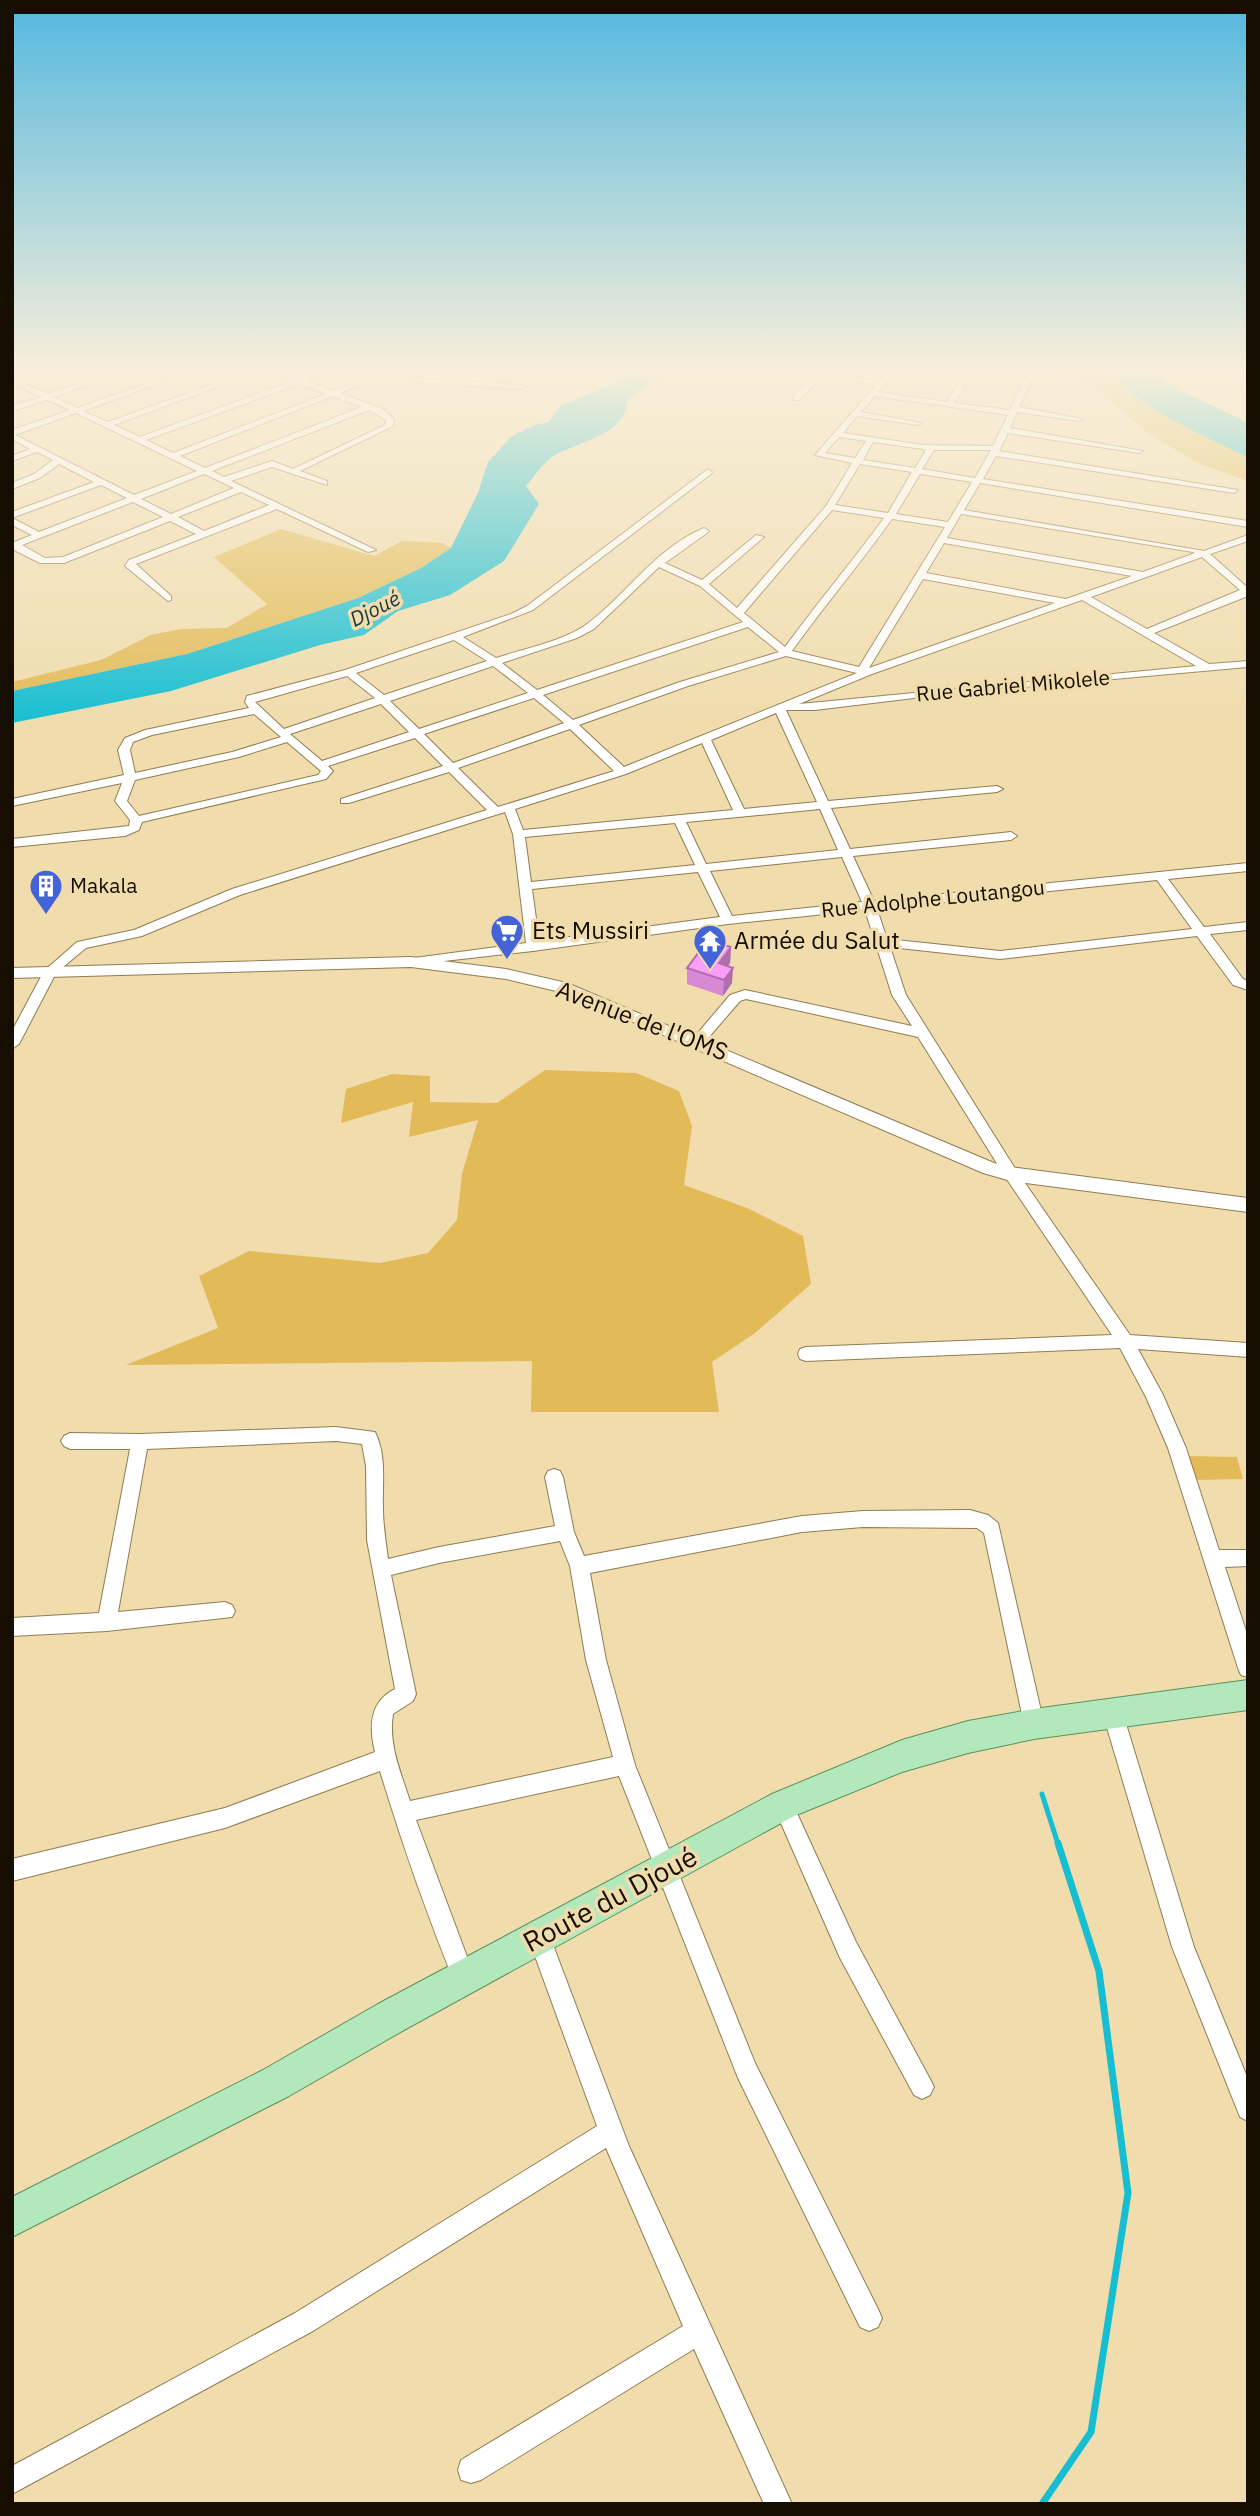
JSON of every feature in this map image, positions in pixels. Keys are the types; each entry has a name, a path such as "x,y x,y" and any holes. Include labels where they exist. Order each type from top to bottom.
{"main road":[{"name":"Route du Djoué","path":"12,2218 276,2082 783,1805 902,1756 968,1737 1034,1724 1248,1695"}],"street":[{"path":"12,515 81,489"},
{"path":"116,489 204,535"},
{"path":"13,546 160,489"},
{"path":"13,546 43,561 56,562 239,489"},
{"path":"246,489 371,550"},
{"path":"136,820 319,779 327,773 321,765 256,710 250,702 251,698 349,672 514,617 530,608 685,489"},
{"path":"739,612 830,507 840,489"},
{"path":"345,801 786,653 831,590 848,573 891,515 906,489"},
{"path":"864,672 971,489"},
{"path":"1047,489 1135,500 1248,524"},
{"path":"168,598 129,564 278,505"},
{"path":"830,507 949,525"},
{"path":"957,511 1135,538 1205,553 1247,592 1145,633"},
{"path":"12,521 38,535"},
{"path":"12,803 234,755 381,698 573,636 590,627 658,563 704,531"},
{"path":"703,584 760,537"},
{"path":"12,1044 51,971 82,945 137,933 226,896 622,772 864,672 1248,538"},
{"path":"941,540 1146,575"},
{"path":"658,563 703,584 786,653 864,672"},
{"path":"919,575 1070,602"},
{"path":"1084,597 1208,668"},
{"path":"321,765 750,623"},
{"path":"457,637 538,695 572,723 622,772"},
{"name":"Rue Gabriel Mikolele","path":"779,707 815,707 947,691 1248,664"},
{"path":"349,672 381,698 494,810"},
{"path":"779,707 869,904 900,995 1011,1174 1125,1341 1154,1395 1177,1448 1248,1668"},
{"path":"12,842 125,832 135,828 136,820 121,801 130,777 124,750 129,740 149,732 256,710"},
{"path":"705,738 739,811"},
{"path":"519,834 739,811 997,789"},
{"path":"509,807 519,834 533,947"},
{"path":"678,818 728,920"},
{"path":"524,886 1011,836"},
{"name":"Rue Adolphe Loutangou","path":"411,962 728,920 1248,867"},
{"path":"1160,876 1238,982 1248,986"},
{"path":"881,942 1000,955 1248,926"},
{"name":"Avenue de l'OMS","path":"12,973 411,962 506,974 561,987 698,1041 898,1131 1011,1174 1248,1205"},
{"path":"698,1041 735,998 745,994 922,1033"},
{"path":"806,1354 1125,1341 1248,1350"},
{"path":"70,1441 336,1434 369,1437 374,1465 374,1517 381,1569 406,1694 393,1700 383,1711 380,1729 402,1813 425,1881 464,1978"},
{"path":"107,1622 140,1441"},
{"path":"554,1477 565,1532 579,1566 596,1660 625,1765 746,2070 869,2318"},
{"path":"579,1566 802,1524 863,1519 970,1518 982,1521 992,1528 1034,1724"},
{"path":"381,1569 439,1555 565,1532"},
{"path":"1213,1559 1248,1558"},
{"path":"12,1627 107,1622 225,1611"},
{"path":"1112,1714 1183,1947 1248,2109"},
{"path":"12,1870 225,1818 387,1758"},
{"path":"402,1813 625,1765"},
{"path":"783,1805 848,1950 922,2087"},
{"path":"539,1937 568,2026 611,2131 778,2504"},
{"path":"12,2481 304,2322 611,2131"},
{"path":"471,2470 699,2331"}],"shaded area":[{"path":"281,529 374,556 402,541 443,543 451,548 421,568 358,598 187,654 12,691 12,682 101,660 151,635 181,629 227,628 267,604 214,557"},
{"path":"545,1070 636,1073 679,1091 692,1126 684,1185 747,1208 803,1236 811,1284 755,1333 712,1362 719,1412 531,1412 532,1361 126,1365 218,1328 199,1276 249,1251 380,1263 428,1253 457,1220 462,1174 478,1120 409,1137 413,1102 341,1123 346,1089 392,1074 430,1076 430,1102 497,1103"},
{"path":"1187,1456 1237,1457 1243,1479 1196,1480"}],"water":[{"name":"Djoué","path":"479,489 528,489 539,504 504,561 450,595 398,611 364,635 320,645 171,691 12,723 12,691 187,654 358,598 421,568 451,548"}],"building":[{"path":"708,940 731,947 719,963 733,968 724,980 687,968"}],"waterway":[{"path":"1042,1794 1058,1844"},
{"path":"1042,2504 1091,2432 1128,2193 1099,1971 1058,1843"}],"place":[{"name":"Makala","path":"46,916"},
{"name":"Ets Mussiri","path":"507,961"},
{"name":"Armée du Salut","path":"710,971"}]}
